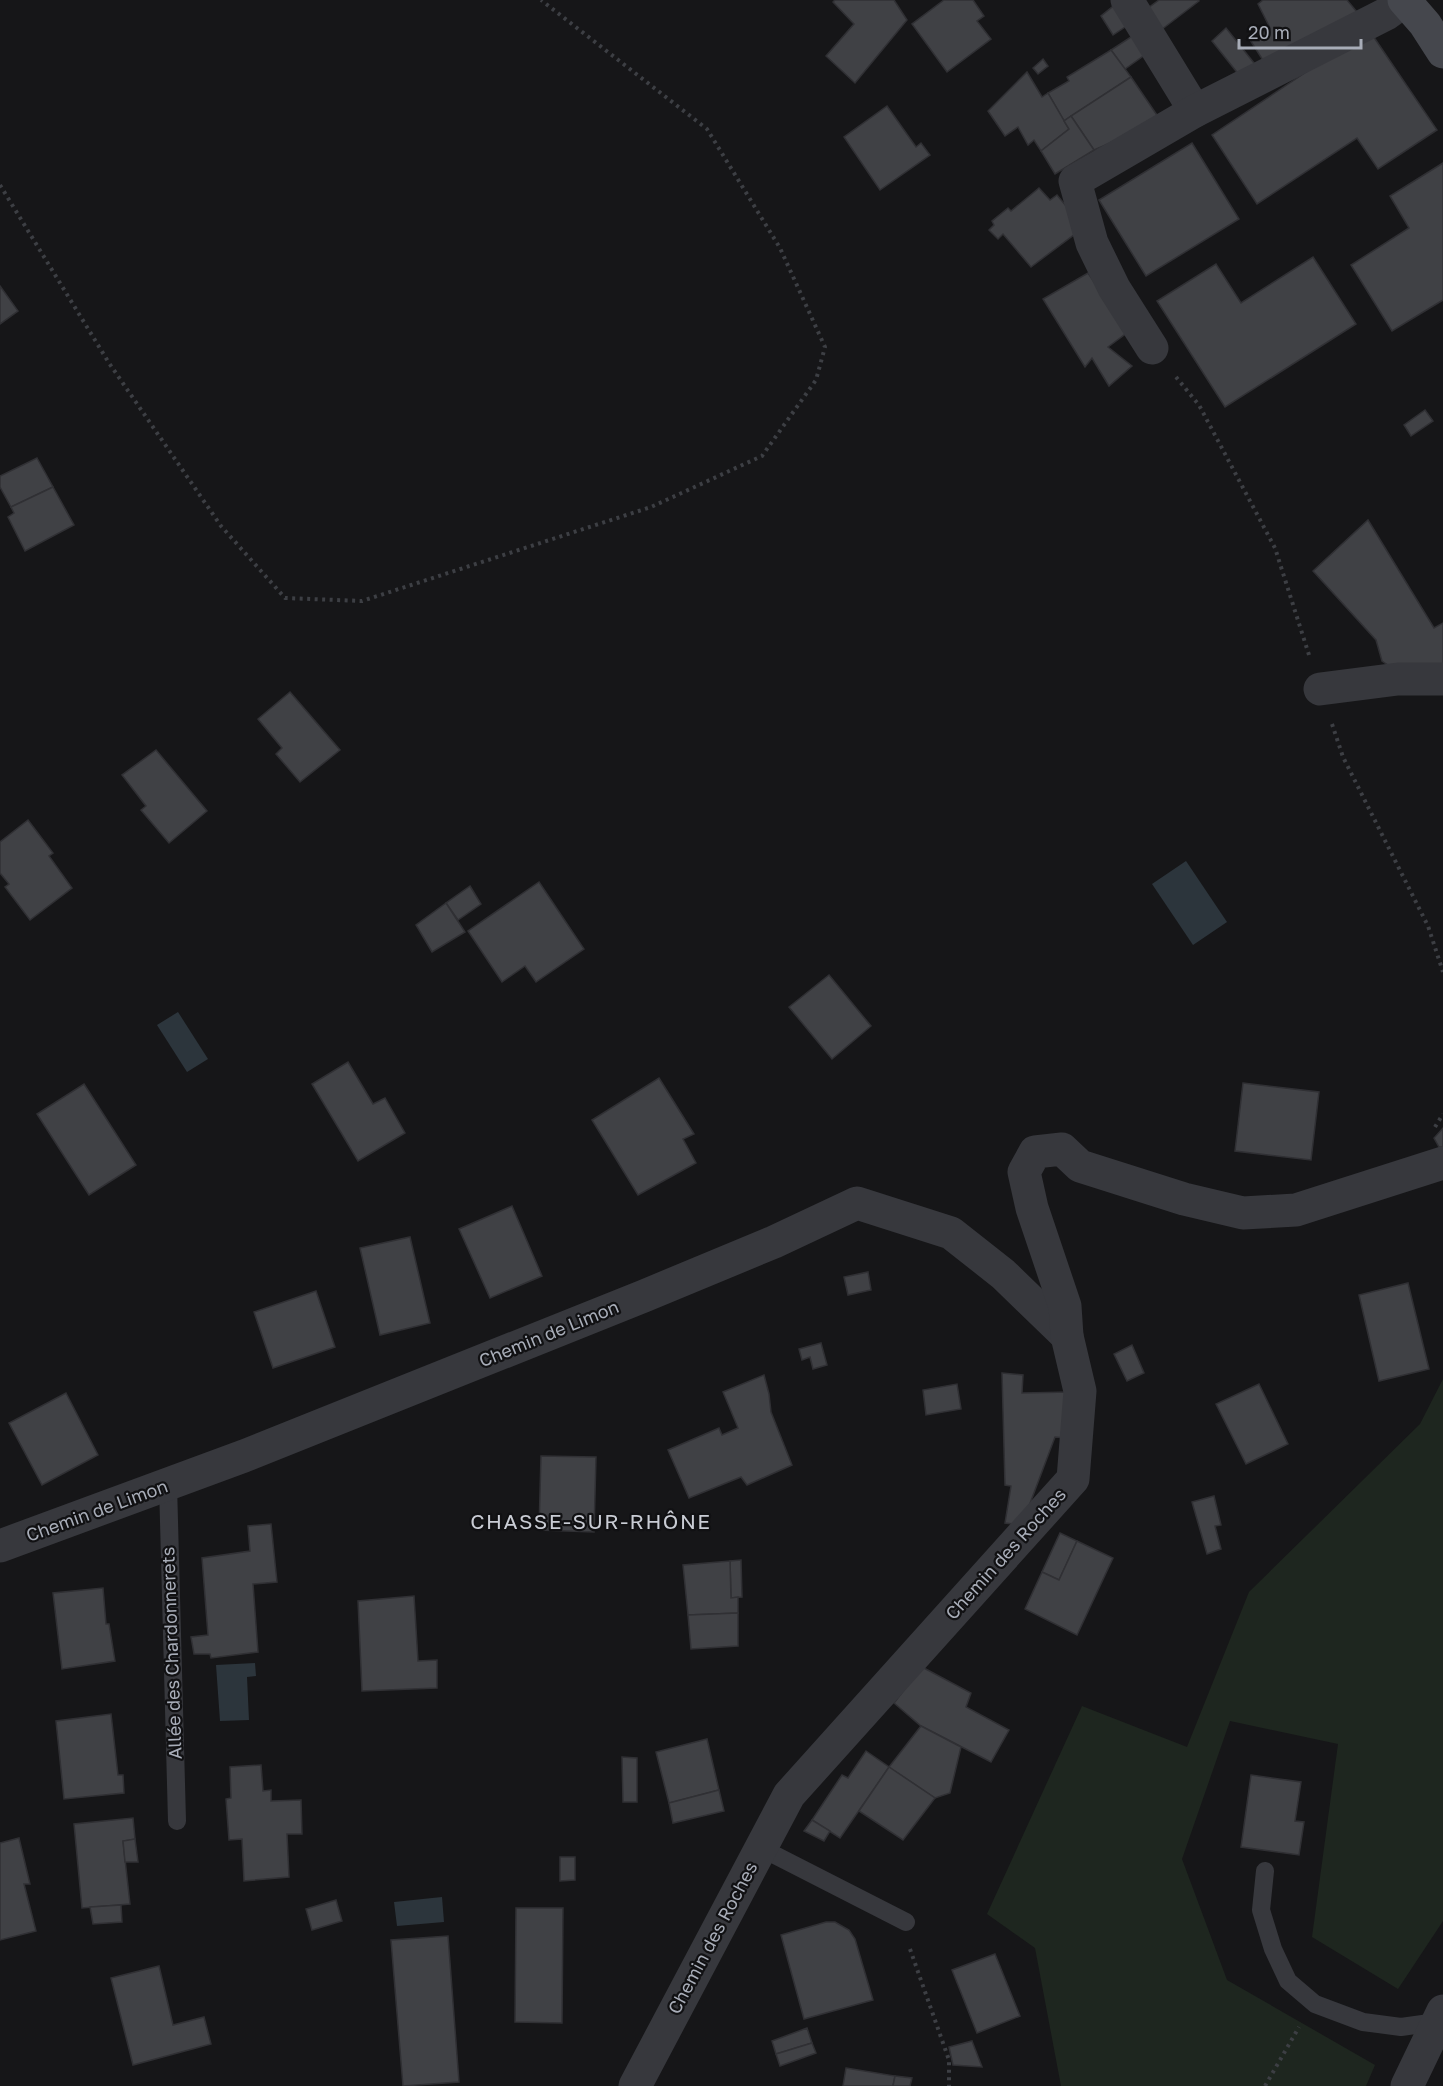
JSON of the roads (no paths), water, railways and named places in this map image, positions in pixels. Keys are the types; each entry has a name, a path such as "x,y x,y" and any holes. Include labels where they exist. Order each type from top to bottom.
{"street":[{"path":"1127,0 1195,111"},
{"path":"1152,348 1114,288 1092,243 1074,181 1195,111 1386,14 1404,0 1425,24 1443,52"},
{"path":"1320,689 1398,680 1443,679"},
{"name":"Chemin des Roches","path":"635,2086 789,1795 1073,1479 1080,1391 1067,1336 1065,1306 1032,1208 1024,1172 1035,1152 1062,1149 1080,1166 1184,1199 1243,1213 1296,1210 1443,1163"},
{"name":"Chemin de Limon","path":"0,1546 244,1456 644,1296 774,1242 857,1203 951,1233 1003,1274 1067,1336"},
{"path":"1407,2086 1440,2017"}],"lane":[{"name":"Allée des Chardonnerets","path":"168,1484 177,1821"},
{"path":"761,1848 906,1922"},
{"path":"1265,1871 1261,1910 1273,1949 1288,1981 1315,2004 1363,2022 1401,2027 1440,2017"}],"district":[{"name":"CHASSE-SUR-RHÔNE","path":"591,1522"}]}
